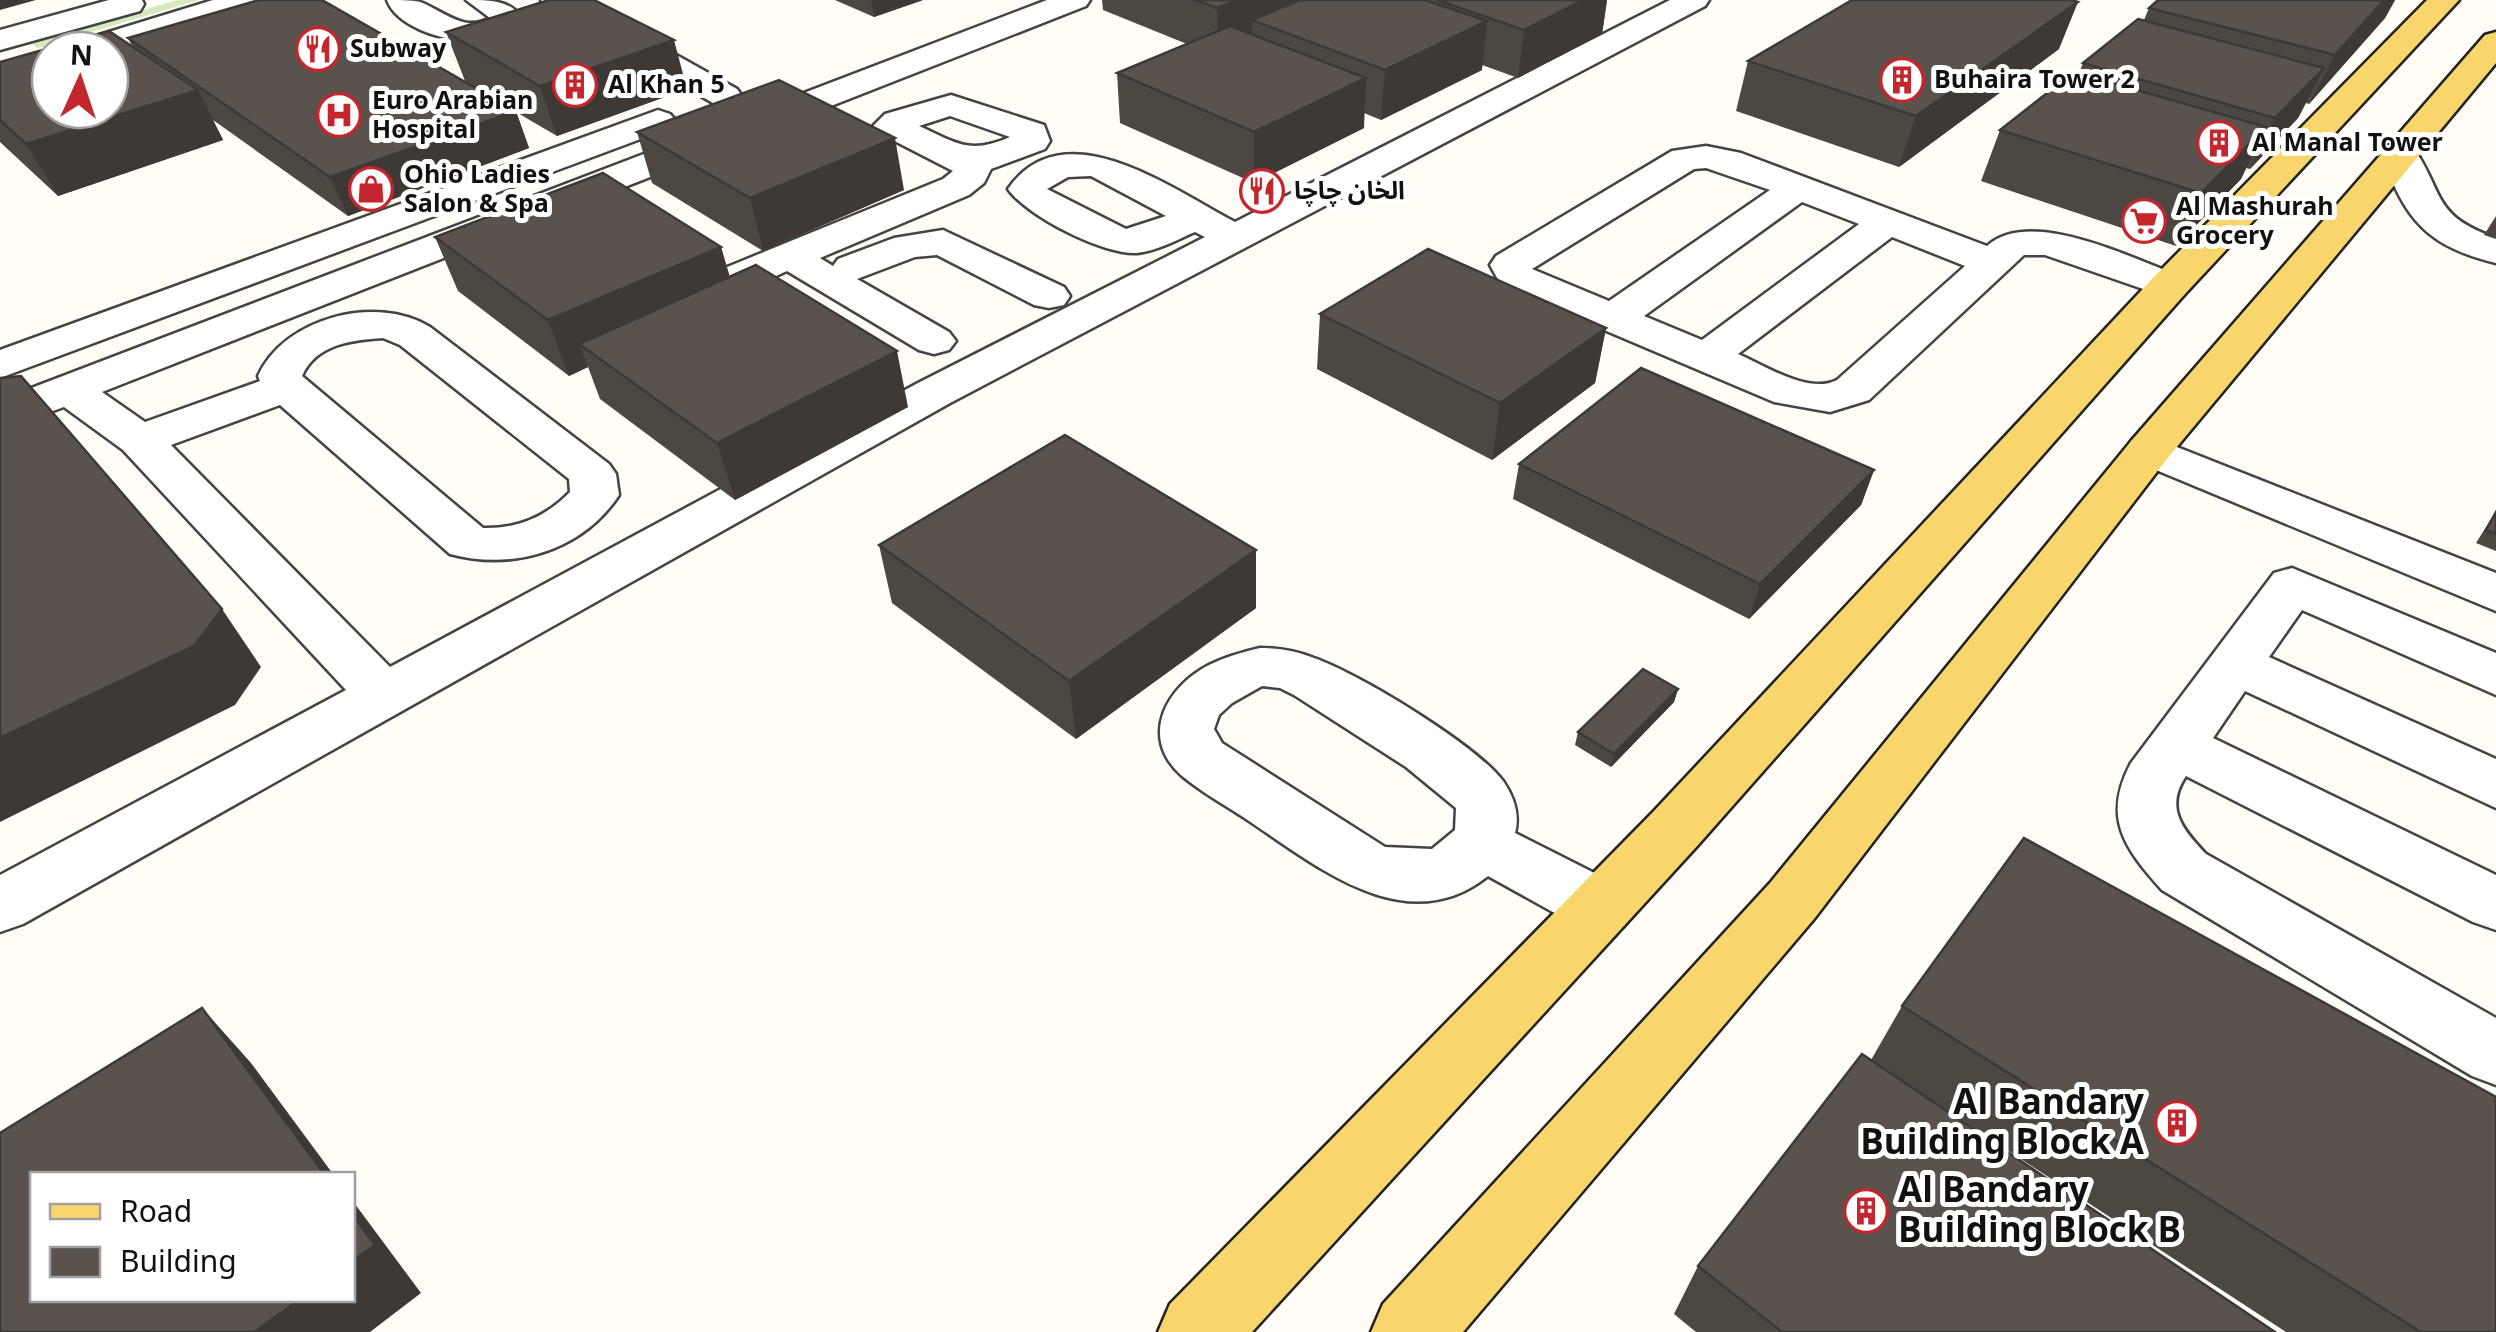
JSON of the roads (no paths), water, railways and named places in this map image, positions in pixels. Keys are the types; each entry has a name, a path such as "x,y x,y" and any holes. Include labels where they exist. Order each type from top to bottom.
{"main road":[{"path":"1198,1332 1601,907 2169,286 2444,0"},
{"path":"1411,1332 1792,901 2149,450 2496,42"}],"street":[{"path":"0,40 141,0"},
{"path":"130,36 245,0"},
{"path":"402,0 403,5 456,33 485,32 506,22 613,32"},
{"path":"481,0 505,14 506,22"},
{"path":"556,0 725,96"},
{"path":"799,69 985,0"},
{"path":"0,416 1075,0"},
{"path":"0,906 384,696 917,383 1216,227 1626,37 1694,0"},
{"path":"1576,21 1626,37"},
{"path":"0,365 762,82"},
{"path":"2400,155 2422,210 2449,232 2496,251"},
{"path":"1990,261 1718,158 1686,160 1518,256 1510,265 1524,281 1805,397 1845,395 1990,261 2006,246 2036,241 2061,246 2169,286"},
{"path":"780,309 712,271 788,256 956,187 972,174 974,160"},
{"path":"1612,318 1798,188"},
{"path":"578,192 628,222"},
{"path":"1706,357 1887,222"},
{"path":"826,278 908,246 944,242 1049,296"},
{"path":"788,256 934,341"},
{"path":"360,326 402,328 592,474 595,495 586,508 531,538 497,546 468,542 286,387 280,376 284,364 313,340 360,326"},
{"path":"140,440 286,387"},
{"path":"69,389 140,440 384,696"},
{"path":"2149,450 2496,593"},
{"path":"2329,525 2292,585 2176,745 2143,798 2145,821 2160,847 2184,872 2496,1054"},
{"path":"2292,585 2496,676"},
{"path":"2236,664 2496,785"},
{"path":"1260,667 1299,673 1472,784 1487,814 1487,830 1480,843 1457,865 1437,873 1391,874 1368,868 1201,759 1189,748 1183,734 1186,720 1194,707 1240,671 1260,667"},
{"path":"2176,745 2496,904"},
{"path":"1480,843 1601,907"}],"place":[{"name":"Subway","path":"318,49"},
{"name":"Buhaira Tower 2","path":"1902,80"},
{"name":"Al Khan 5","path":"575,85"},
{"name":"Euro Arabian Hospital","path":"339,115"},
{"name":"Al Manal Tower","path":"2219,143"},
{"name":"Ohio Ladies Salon & Spa","path":"371,189"},
{"name":"الخان چاچا","path":"1262,191"},
{"name":"Al Mashurah Grocery","path":"2144,221"},
{"name":"Al Bandary Building Block A","path":"2177,1123"},
{"name":"Al Bandary Building Block B","path":"1866,1211"}]}
